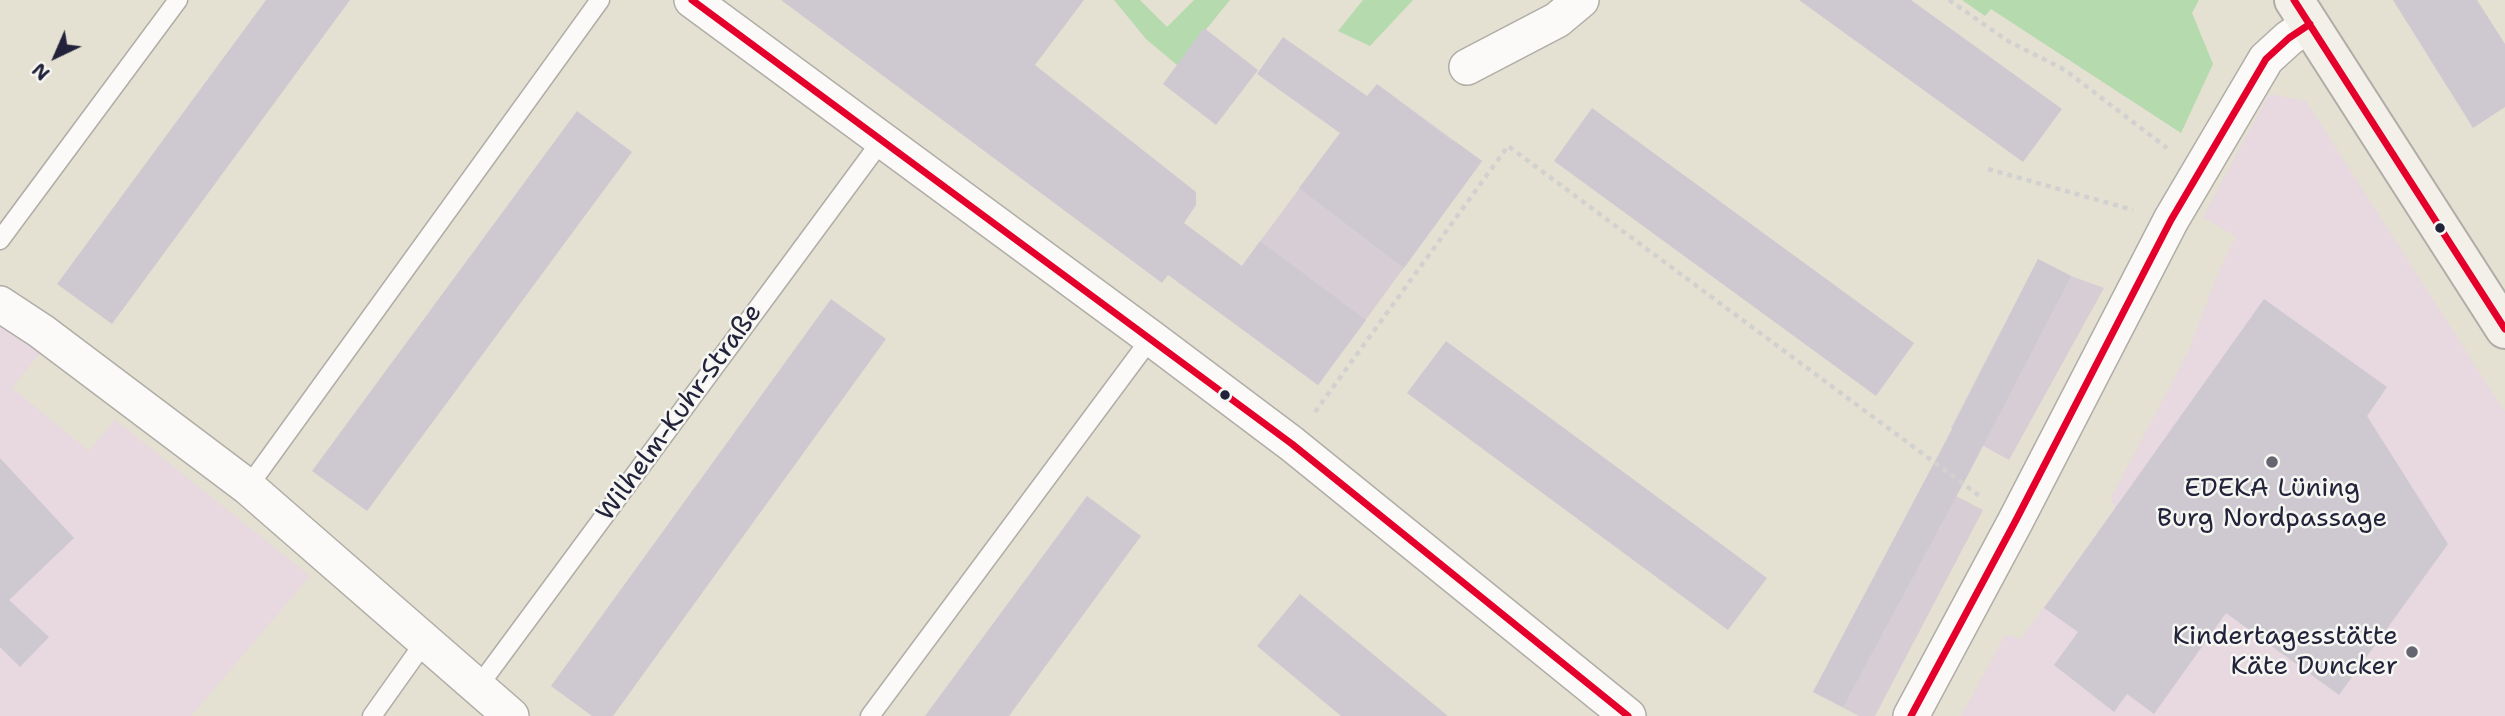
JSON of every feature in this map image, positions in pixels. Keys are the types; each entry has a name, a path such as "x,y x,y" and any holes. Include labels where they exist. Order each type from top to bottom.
{"street":[{"path":"692,0 1292,444 1628,716"},
{"path":"1467,67 1537,32 1581,0"},
{"path":"1911,716 2171,220 2266,59 2289,38 2302,12"},
{"path":"2302,12 2505,329"},
{"path":"0,304 41,331 248,488 511,716"}],"lane":[{"path":"0,240 178,0"},
{"path":"248,488 600,0"},
{"name":"Wilhelm-Kuhr-Straße","path":"478,687 882,139"},
{"path":"870,716 1151,338"},
{"path":"372,716 426,640"}],"path":[{"path":"1949,0 2008,41 2065,70 2176,155 2200,170"},
{"path":"1964,0 1965,11"},
{"path":"1292,444 1508,146 2015,522"},
{"path":"1988,169 2171,220"}],"shaded area":[{"path":"1377,84 1482,161 1318,385 1212,306"},
{"path":"2269,94 2306,101 2505,412 2505,716 1961,716 2005,635 2021,639 2115,508 2111,498 2188,352 2220,268 2236,237 2203,217"},
{"path":"2038,259 2071,276 2104,288 2009,460 1951,428"},
{"path":"0,325 40,353 12,388 89,451 115,420 310,576 191,716 0,716"},
{"path":"1925,480 1983,510 1875,716 1859,716 1813,692"}],"green space":[{"path":"1114,0 1140,0 1167,27 1194,0 1230,0 1177,65 1146,39"},
{"path":"1363,0 1413,0 1370,46 1338,31"},
{"path":"1962,0 2199,0 2192,13 2213,64 2181,133 1991,9 1985,16"}],"building":[{"path":"266,0 350,0 112,324 57,284"},
{"path":"781,0 1084,0 1035,65 1196,192 1196,205 1184,223 1242,266 1260,241 1366,320 1318,385 1168,275 1162,283"},
{"path":"1799,0 1911,0 2062,109 2023,162"},
{"path":"2393,0 2477,0 2505,44 2505,107 2473,128"},
{"path":"1204,28 1258,70 1216,125 1163,84"},
{"path":"1283,37 1367,96 1377,84 1482,161 1404,268 1299,188 1340,133 1257,74"},
{"path":"1592,108 1914,343 1876,396 1554,161"},
{"path":"577,111 632,152 367,511 312,471"},
{"path":"2038,259 2071,276 1843,707 1813,692"},
{"path":"831,299 886,339 613,716 592,716 551,686"},
{"name":"EDEKA Lüning Burg Nordpassage","path":"2264,299 2387,387 2367,416 2448,544 2339,695 2226,613 2154,714 2127,694 2114,712 2054,665 2078,632 2044,608"},
{"path":"1446,341 1767,578 1728,630 1407,393"},
{"path":"0,458 74,538 9,600 49,637 20,667 0,647"},
{"path":"1087,496 1141,536 1009,716 925,716"},
{"path":"1300,594 1448,716 1341,716 1257,646"}],"transit line":[{"path":"692,0 1292,444 1628,716"},
{"path":"2294,0 2505,329"},
{"path":"1911,716 2171,220 2266,59 2289,38 2310,24"}],"place":[{"name":"EDEKA Lüning Burg Nordpassage","path":"2272,462"},
{"name":"Kindertagesstätte Käte Duncker","path":"2412,652"}]}
